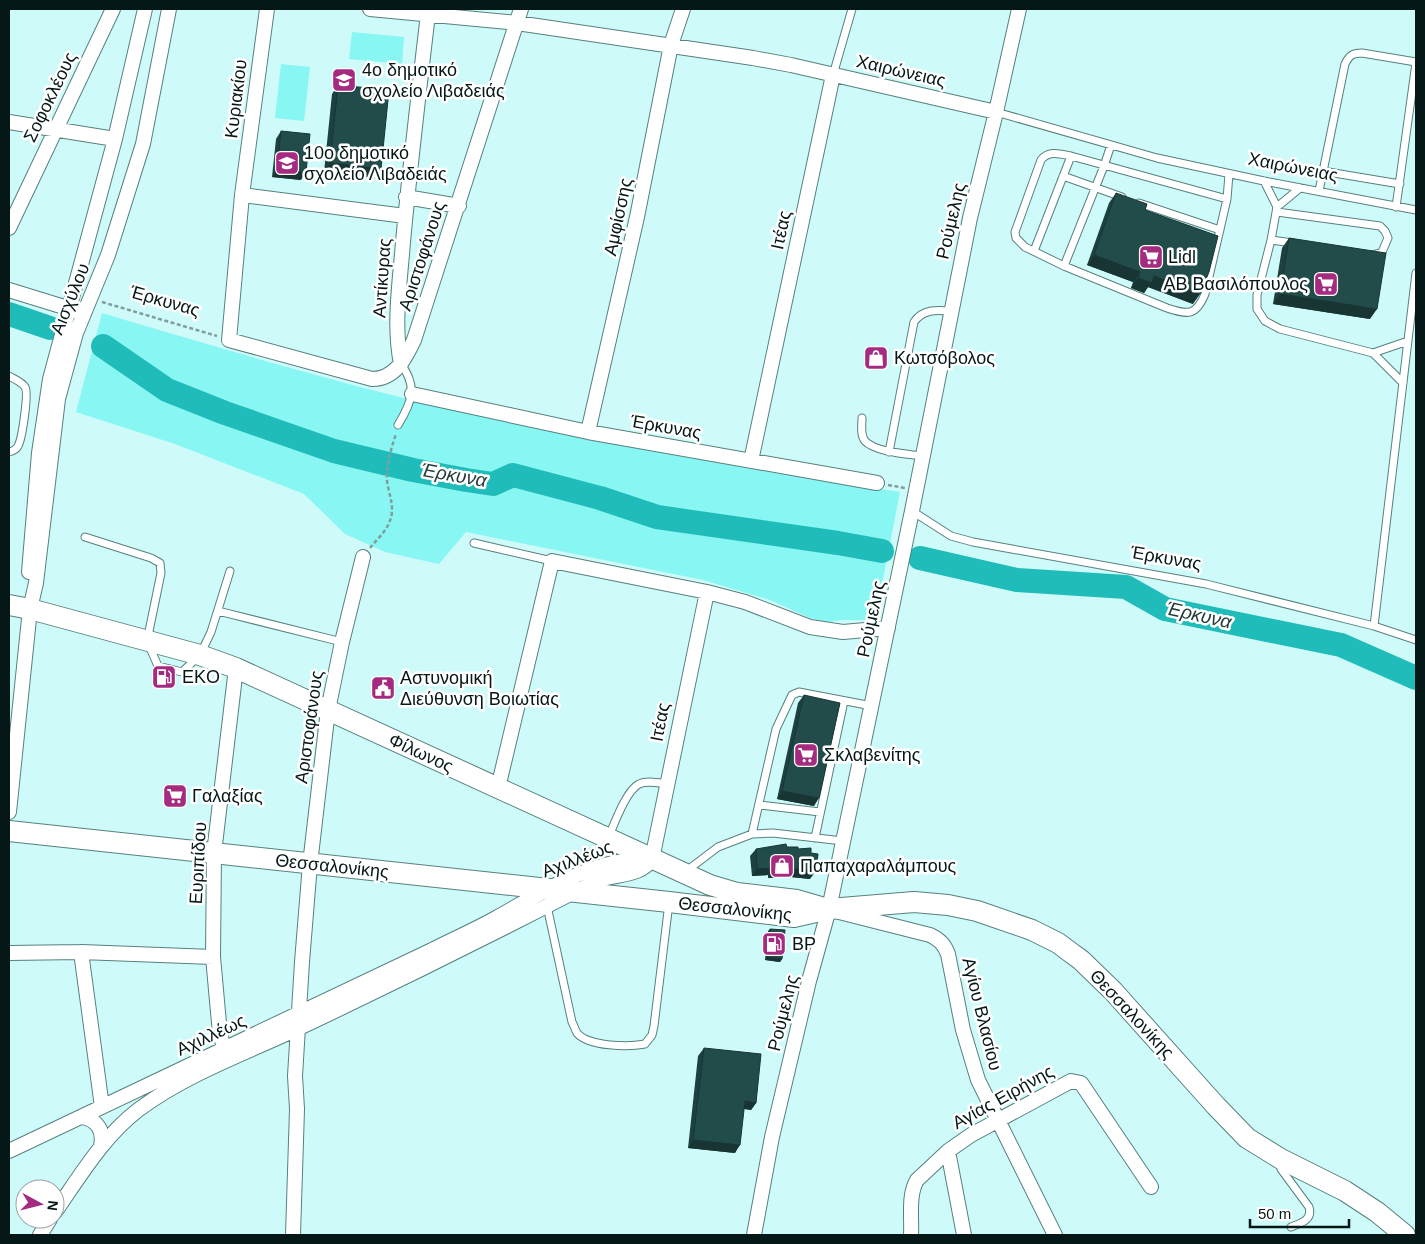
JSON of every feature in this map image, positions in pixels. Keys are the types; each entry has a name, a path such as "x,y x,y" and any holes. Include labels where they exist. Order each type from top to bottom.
{"main road":[{"name":"Φίλωνος","path":"9,605 200,655 236,668 652,859 724,890 797,900 829,909"},
{"name":"Θεσσαλονίκης","path":"9,831 310,864 547,897 574,892 794,918 829,909 914,902 948,905 978,911 1032,930 1058,943 1081,960 1113,991 1240,1132 1257,1146 1345,1191 1378,1212 1405,1235"}],"street":[{"name":"Σοφοκλέους","path":"9,228 113,9"},
{"name":"Αισχύλου","path":"30,609 28,583 39,453 50,379 115,139 146,9"},
{"name":"Αισχύλου","path":"9,812 30,609 36,584 58,399 70,351 108,255 143,144 169,9"},
{"name":"Κυριακίου","path":"229,340 242,195 266,9"},
{"name":"Χαιρώνειας","path":"370,9 517,23 671,45 791,65 996,112"},
{"name":"Αριστοφάνους","path":"401,364 414,340 459,206 521,9"},
{"name":"Αμφίσσης","path":"588,432 637,217 671,45 683,9"},
{"name":"Ρούμελης","path":"754,1235 772,1137 829,909 912,511 950,311 1019,9"},
{"name":"Αντίκυρας","path":"401,364 397,344 397,315 406,197 428,14"},
{"name":"Ιτέας","path":"751,461 833,75"},
{"path":"9,122 115,139"},
{"path":"242,195 406,216"},
{"path":"406,197 459,206"},
{"path":"9,290 84,314"},
{"path":"229,340 372,379 382,379 391,374 401,364"},
{"name":"Έρκυνας","path":"412,394 588,432 877,483"},
{"name":"Αριστοφάνους","path":"293,1235 297,1109 295,1076 310,864 328,710 362,556"},
{"path":"498,788 552,561 707,592 745,602 810,627 842,632 888,628"},
{"name":"Ιτέας","path":"652,859 707,592"},
{"name":"Ευριπίδου","path":"226,1055 220,1034 213,957 214,853 236,668"},
{"name":"Αχιλλέως","path":"9,1152 102,1107 226,1055 298,1029 547,897 596,868 636,858 652,859"},
{"name":"Αχιλλέως","path":"574,892 603,879 644,868 652,859"},
{"name":"Αχιλλέως","path":"65,1198 101,1146 138,1110 226,1055 300,1014 486,924 547,897"},
{"name":"Αγίου Βλασίου","path":"829,909 930,935 939,939 944,945 948,954 963,1030 978,1080 1055,1235"},
{"path":"9,952 81,952 213,957"},
{"path":"81,952 102,1107"},
{"name":"Αγίας Ειρήνης","path":"911,1235 913,1186 916,1180 948,1151 971,1135 1071,1081 1081,1083 1130,1159 1151,1187"},
{"path":"82,1117 89,1118 99,1126 102,1133 101,1146"},
{"path":"948,1151 964,1235"}],"lane":[{"name":"Ιτέας","path":"833,75 852,9"},
{"path":"1319,191 1348,57 1355,53 1362,53 1416,62 1396,206"},
{"name":"Χαιρώνειας","path":"996,112 1157,158 1229,174 1416,210"},
{"path":"1064,266 1111,145"},
{"path":"1227,199 1071,156 1057,153 1044,155 1016,232 1016,238 1020,243 1064,266 1167,308 1182,313 1191,313 1197,309 1205,294 1227,199 1229,174"},
{"path":"1034,251 1071,156"},
{"path":"1322,171 1400,184"},
{"path":"1063,176 1220,230"},
{"path":"1264,181 1277,209 1272,240 1257,295 1257,309 1265,321 1280,329 1373,352 1408,341"},
{"path":"1277,209 1300,188"},
{"path":"1277,209 1380,226 1388,238 1385,246 1382,252 1377,255 1369,254"},
{"path":"1272,240 1301,244"},
{"path":"1374,626 1416,273"},
{"path":"889,452 914,322 928,311 950,311"},
{"path":"1373,352 1403,383"},
{"path":"398,425 406,412 412,394 411,382 401,364"},
{"path":"9,376 22,384 27,391 21,439 18,447 14,451 9,452"},
{"path":"862,418 862,432 865,441 872,446 889,452 922,456"},
{"name":"Έρκυνας","path":"912,511 951,536 973,542 1206,584 1374,626 1416,640"},
{"path":"85,537 151,558 160,563 161,573 147,641"},
{"path":"474,543 552,561"},
{"path":"200,655 211,632 230,571"},
{"path":"218,611 342,642"},
{"path":"752,834 776,729 792,695 799,692 872,706"},
{"path":"815,838 844,701"},
{"path":"608,838 630,792 639,784 646,782 667,784"},
{"path":"759,805 820,812"},
{"path":"684,873 718,847 752,834 773,833 843,841"},
{"path":"547,897 572,1022 577,1032 595,1043 634,1046 646,1044 652,1036 670,902"},
{"path":"1281,1159 1281,1169 1310,1207 1311,1212 1310,1217 1306,1221 1292,1227"}],"path":[{"name":"Έρκυνας","path":"91,299 229,340"},
{"path":"362,556 384,532 390,522 393,508 387,482 393,444"},
{"path":"877,483 916,490"}],"shaded area":[{"path":"352,32 404,37 402,64 349,59"},
{"path":"281,64 310,67 304,121 275,118"},
{"path":"102,313 324,377 459,411 624,445 900,492 875,620 828,622 810,618 770,600 703,580 466,532 439,564 385,552 345,534 304,494 175,444 76,412"}],"building":[{"path":"338,85 389,90 381,169 330,163"},
{"path":"281,131 310,134 306,172 277,170"},
{"name":"Lidl","path":"1116,193 1147,204 1145,210 1218,236 1209,272 1200,294 1154,276 1152,283 1138,278 1140,272 1094,255"},
{"name":"ΑΒ Βασιλόπουλος","path":"1289,238 1386,253 1377,309 1280,294"},
{"path":"159,670 174,672 173,685 158,683"},
{"name":"Σκλαβενίτης","path":"804,695 840,703 819,798 782,791"},
{"path":"786,844 787,847 798,847 798,849 811,848 811,853 818,854 816,871 797,869 773,870 773,868 757,869 756,849"},
{"path":"770,929 785,930 782,959 767,957"},
{"path":"704,1048 761,1054 756,1103 745,1101 740,1145 693,1140"}],"waterway":[{"name":"Έρκυνα","path":"9,314 50,328"},
{"name":"Έρκυνα","path":"103,346 167,390 225,413 334,451 413,470 493,484 513,475 600,498 657,517 882,551"},
{"name":"Έρκυνα","path":"920,558 1017,580 1126,587 1165,609 1341,645 1416,678"}],"place":[{"name":"4ο δημοτικό σχολείο Λιβαδειάς","path":"344,80"},
{"name":"10ο δημοτικό σχολείο Λιβαδειάς","path":"287,163"},
{"name":"Lidl","path":"1151,257"},
{"name":"ΑΒ Βασιλόπουλος","path":"1326,284"},
{"name":"Κωτσόβολος","path":"876,358"},
{"name":"EKO","path":"164,677"},
{"name":"Αστυνομική Διεύθυνση Βοιωτίας","path":"383,688"},
{"name":"Σκλαβενίτης","path":"806,755"},
{"name":"Γαλαξίας","path":"175,796"},
{"name":"Παπαχαραλάμπους","path":"782,866"},
{"name":"BP","path":"774,944"}]}
